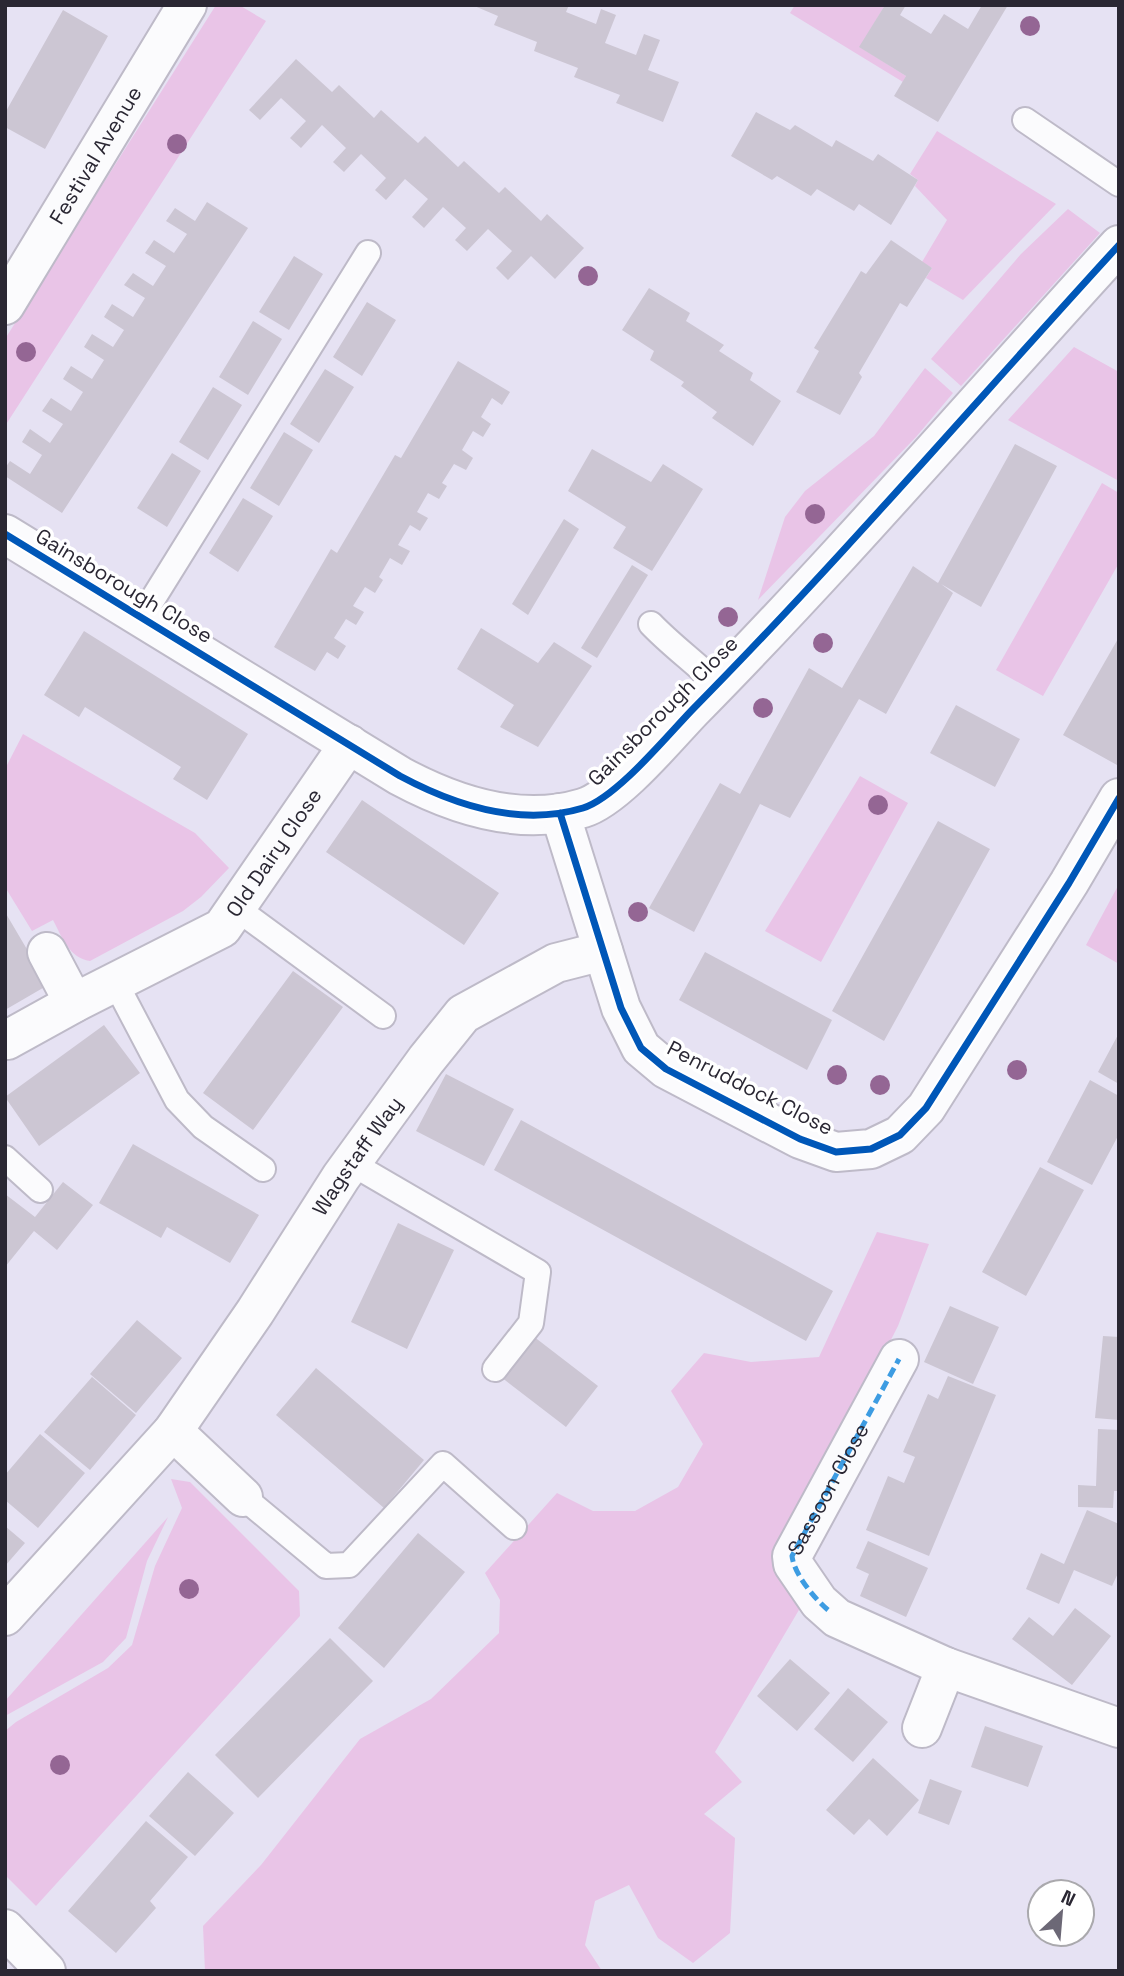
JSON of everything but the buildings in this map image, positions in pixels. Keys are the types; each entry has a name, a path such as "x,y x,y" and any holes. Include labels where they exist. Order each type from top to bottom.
{"street":[{"name":"Festival Avenue","path":"5,305 187,5"},
{"name":"Gainsborough Close","path":"5,534 433,793 461,804 498,812 532,815 584,808 615,789 717,684 1119,245"},
{"name":"Old Dairy Close","path":"7,1040 222,928 349,744"},
{"name":"Penruddock Close","path":"560,813 621,1008 641,1048 666,1069 800,1139 836,1152 871,1149 900,1135 926,1108 1069,883 1119,797"},
{"name":"Wagstaff Way","path":"5,1616 173,1431 255,1312 351,1163 463,1014 556,963 603,951"},
{"path":"47,953 74,1003"},
{"name":"Sassoon Close","path":"899,1359 792,1556 793,1564 819,1602 837,1618 946,1667 1117,1717"},
{"path":"173,1431 243,1497"},
{"path":"922,1728 946,1667"}],"lane":[{"path":"1025,120 1119,184"},
{"path":"141,618 368,253"},
{"path":"652,624 674,648 717,684"},
{"path":"236,908 383,1016"},
{"path":"115,982 177,1100 203,1127 263,1169"},
{"path":"5,1158 40,1190"},
{"path":"351,1163 538,1272 531,1323 495,1368"},
{"path":"243,1497 326,1566 349,1564 443,1464 513,1527"}],"shaded area":[{"path":"216,5 239,5 266,21 5,426 5,339"},
{"path":"795,5 885,5 860,47 906,76 903,82 790,13"},
{"path":"937,131 1056,204 963,300 926,278 932,268 922,262 947,220 915,186 918,180 910,174"},
{"path":"1068,209 1100,233 961,386 931,359 1021,254"},
{"path":"1074,347 1119,372 1119,481 1008,420"},
{"path":"925,368 953,393 916,437 758,600 785,517 805,491 874,436"},
{"path":"1102,483 1119,493 1119,563 1043,696 996,670"},
{"path":"23,734 195,833 229,868 183,911 90,961 71,951 53,920 32,931 5,887 5,769"},
{"path":"860,776 908,803 821,962 765,931"},
{"path":"1119,884 1119,964 1086,945"},
{"path":"877,1232 929,1244 898,1326 855,1410 772,1553 806,1598 715,1752 742,1782 704,1814 735,1838 730,1933 693,1963 658,1938 629,1885 595,1901 585,1945 602,1971 205,1971 203,1926 261,1865 360,1739 431,1699 499,1633 500,1600 485,1573 557,1493 593,1511 635,1511 678,1487 703,1444 671,1391 704,1353 751,1362 819,1357"},
{"path":"171,1479 190,1482 299,1591 300,1616 36,1906 5,1875 5,1731 108,1668 132,1645 155,1566 182,1508"},
{"path":"168,1517 147,1561 126,1638 103,1662 5,1716 5,1701"}],"marked path":[{"path":"828,1610 806,1585 796,1570 792,1556 899,1359"}],"cycle path":[{"path":"5,534 400,776 421,786 465,804 512,814 559,813 583,808 610,792 655,750 855,538 1119,245"},
{"path":"560,813 621,1008 641,1048 666,1069 800,1139 836,1152 871,1149 900,1135 926,1108 1069,883 1119,798"}]}
